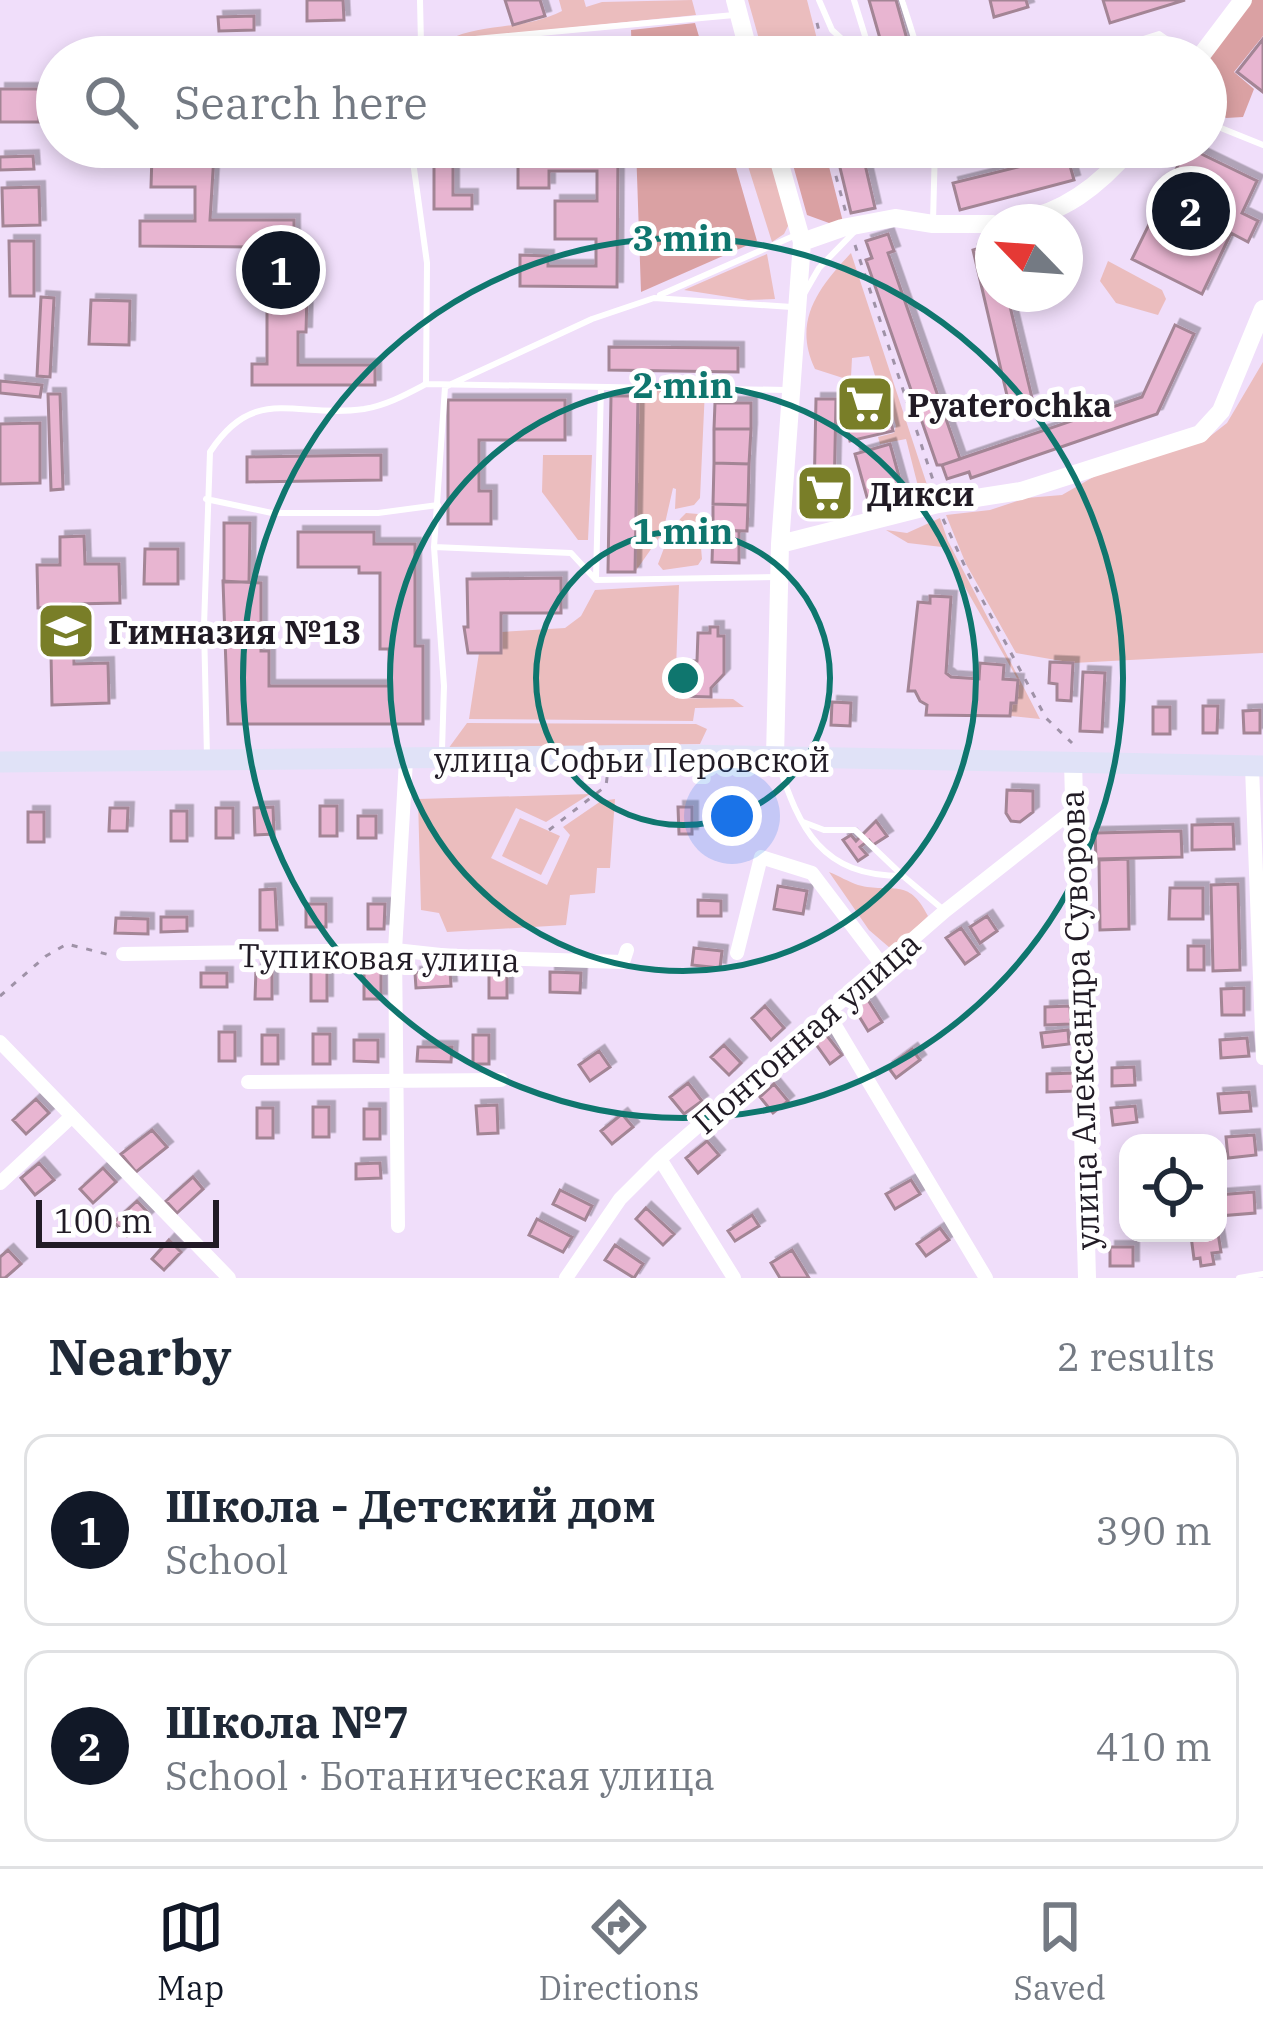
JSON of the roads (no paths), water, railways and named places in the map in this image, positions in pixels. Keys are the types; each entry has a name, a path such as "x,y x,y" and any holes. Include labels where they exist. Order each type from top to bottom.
{"main road":[{"name":"улица Софьи Перовской","path":"0,762 1073,753 1258,766"}],"street":[{"path":"1213,36 1243,0"},
{"path":"776,757 780,544 801,238 781,168"},
{"path":"1068,204 1114,168"},
{"path":"801,238 896,218 975,224"},
{"path":"780,544 938,504 1021,491 1200,434 1221,411 1263,309"},
{"name":"улица Александра Суворова","path":"1073,753 1087,1278"},
{"path":"398,1226 395,950 406,760"},
{"path":"1258,766 1263,1058"},
{"name":"Понтонная улица","path":"566,1278 620,1198 660,1160 945,911 1072,811"},
{"path":"737,953 761,857 812,873 882,965"},
{"name":"Тупиковая улица","path":"123,954 395,950 459,958 622,962 627,950"},
{"path":"827,1012 986,1278"},
{"path":"0,1042 229,1278"},
{"path":"248,1082 501,1080"},
{"path":"0,1183 71,1117"},
{"path":"660,1160 734,1278"}],"lane":[{"path":"420,0 421,36"},
{"path":"819,0 838,36"},
{"path":"854,0 865,36"},
{"path":"902,0 913,36"},
{"path":"491,36 736,8"},
{"path":"1227,130 1263,145"},
{"path":"414,168 428,262 425,384"},
{"path":"933,224 934,168"},
{"path":"654,298 797,307 819,268 854,228"},
{"path":"445,387 592,319 801,238"},
{"path":"208,761 204,626 210,452 225,429 248,412 361,409 389,403 425,384 790,390"},
{"path":"441,760 444,686 434,548 445,387"},
{"path":"596,580 601,388"},
{"path":"206,499 272,512 378,513 438,505"},
{"path":"434,548 571,553 596,580 779,577"},
{"path":"776,757 799,821 813,841 838,863 870,876 903,876"},
{"path":"799,821 824,830 855,830 945,911"},
{"path":"1239,1278 1263,1274"}],"place":[{"name":"Школа №7","path":"1191,211"},
{"name":"Школа - Детский дом","path":"281,270"},
{"name":"Pyaterochka","path":"865,404"},
{"name":"Дикси","path":"825,493"},
{"name":"Гимназия №13","path":"66,631"}]}
